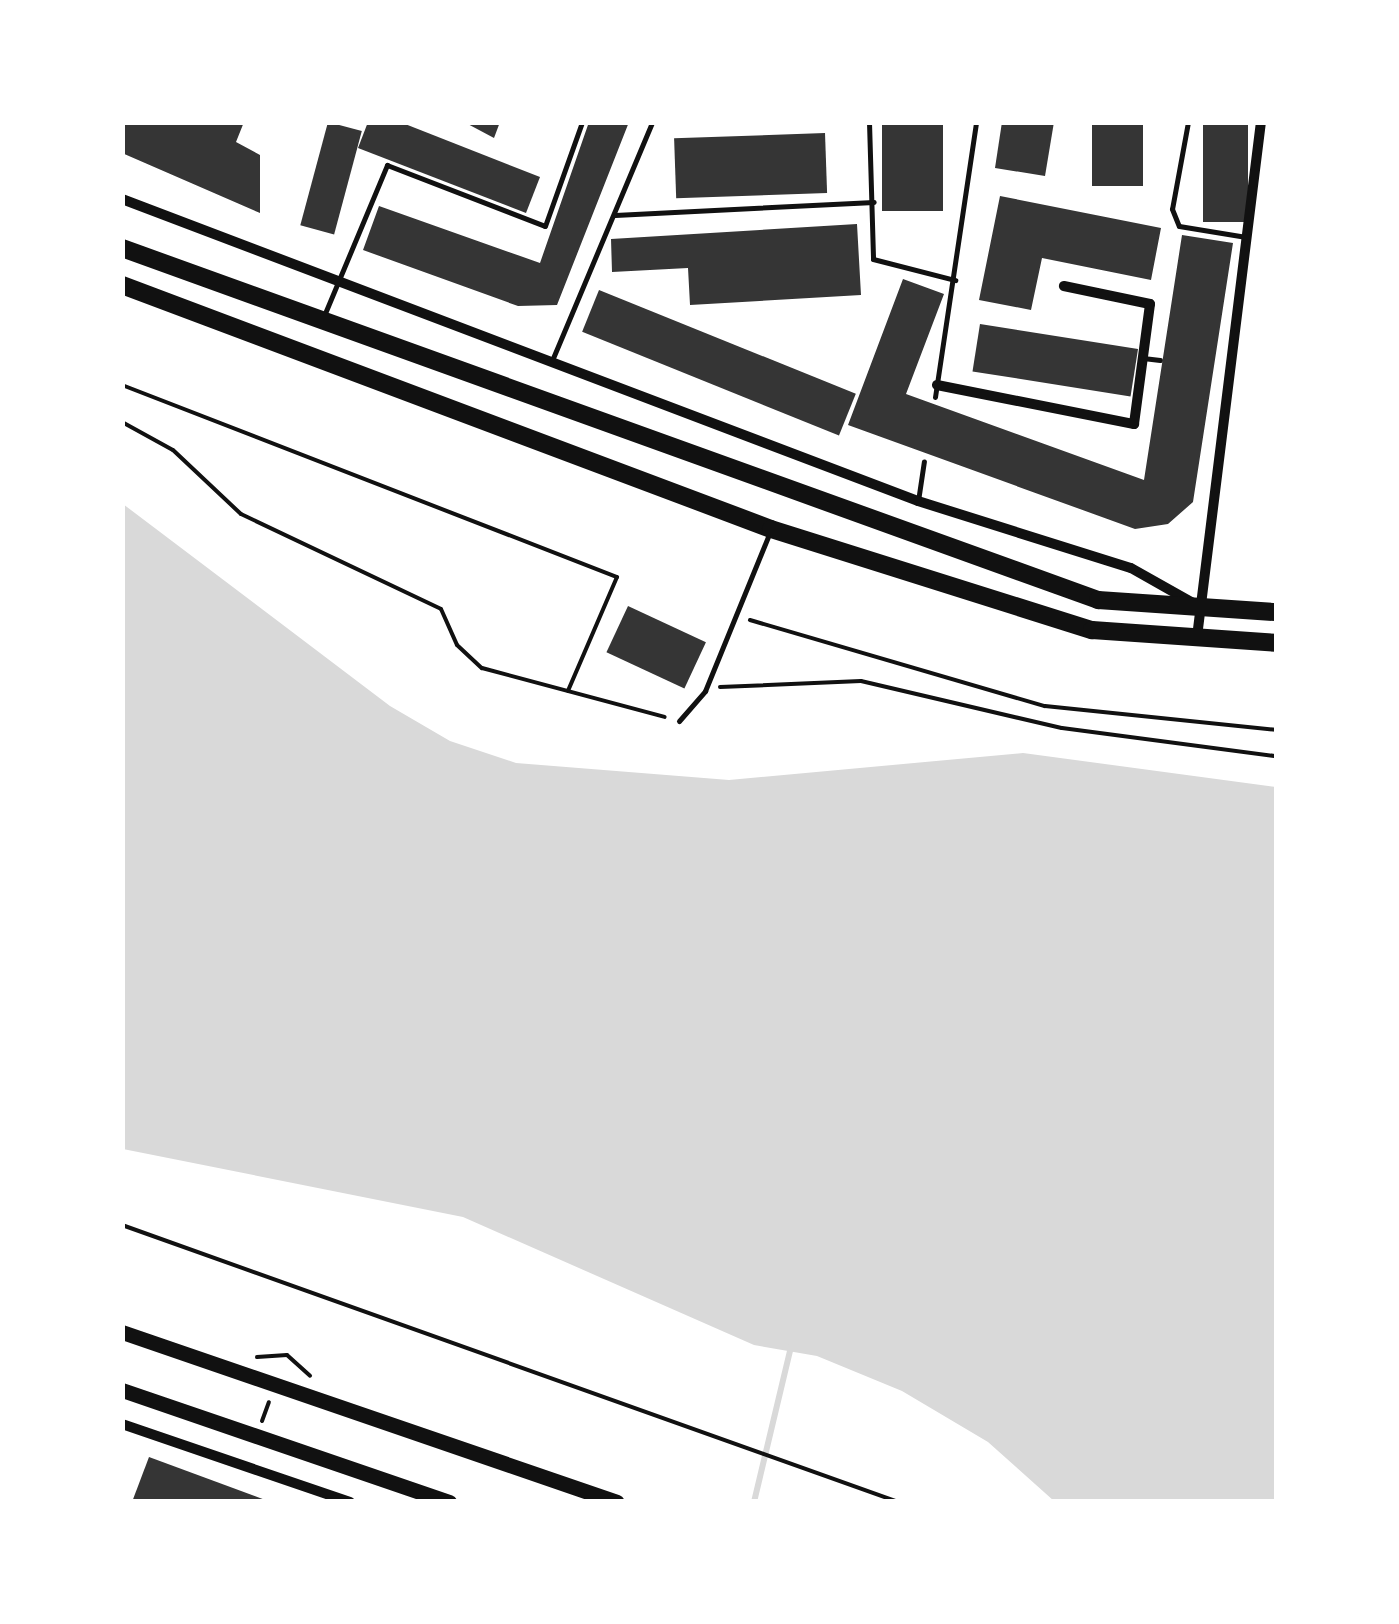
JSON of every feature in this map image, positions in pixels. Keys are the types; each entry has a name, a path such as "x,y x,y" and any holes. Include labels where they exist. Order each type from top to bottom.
{"highway":[{"path":"122,248 1098,600 1276,612"},
{"path":"122,285 771,529 1092,630 1276,643"}],"main road":[{"path":"122,1332 617,1502"},
{"path":"122,1390 449,1502"}],"street":[{"path":"1198,637 1223,370 1261,122"},
{"path":"122,199 552,358 918,500 1131,568 1200,606"},
{"path":"936,391 1134,424 1150,304 1064,286"},
{"path":"122,1424 350,1502"}],"lane":[{"path":"322,320 387,165 545,226 582,122"},
{"path":"552,358 652,122"},
{"path":"869,122 873,260 955,280"},
{"path":"936,391 976,122"},
{"path":"1188,122 1172,210 1180,226 1246,237"},
{"path":"615,215 874,202"},
{"path":"1143,358 1160,360"},
{"path":"918,500 924,462"},
{"path":"679,721 705,690 771,529"}],"path":[{"path":"122,385 617,577 568,690"},
{"path":"122,422 173,450 242,514 441,609 457,645 482,668 679,721"},
{"path":"736,615 1045,706 1276,730"},
{"path":"705,690 744,681 861,681 1062,728 1276,756"},
{"path":"122,1225 753,1444 898,1502"},
{"path":"280,1372 287,1355"},
{"path":"255,1440 274,1389"}],"shaded area":[{"path":"123,504 390,706 450,741 516,763 729,780 1023,753 1276,787 1276,1501 1054,1501 988,1442 902,1391 817,1356 754,1345 463,1217 123,1149"}],"building":[{"path":"122,122 244,122 236,142 260,155 260,213 122,153"},
{"path":"328,122 362,131 334,234 300,225"},
{"path":"368,122 400,122 540,177 526,213 358,148"},
{"path":"464,122 500,122 494,138"},
{"path":"589,122 629,122 557,305 518,306 363,250 379,206 540,263"},
{"path":"882,122 943,122 943,211 882,211"},
{"path":"1002,122 1054,122 1045,176 995,168"},
{"path":"1092,122 1143,122 1143,186 1092,186"},
{"path":"1203,122 1248,122 1248,222 1203,222"},
{"path":"825,133 827,193 676,198 674,138"},
{"path":"1000,196 1161,228 1151,280 1042,258 1031,310 979,300"},
{"path":"857,224 861,295 690,305 688,268 612,272 611,239"},
{"path":"1182,235 1233,243 1193,502 1168,524 1135,529 848,425 903,279 944,294 906,394 1144,480"},
{"path":"599,290 856,394 839,435 582,332"},
{"path":"980,324 1138,349 1131,396 972,371"},
{"path":"628,606 706,642 684,689 606,652"},
{"path":"149,1457 268,1501 268,1502 132,1502"}],"waterway":[{"path":"754,1502 791,1347"}]}
